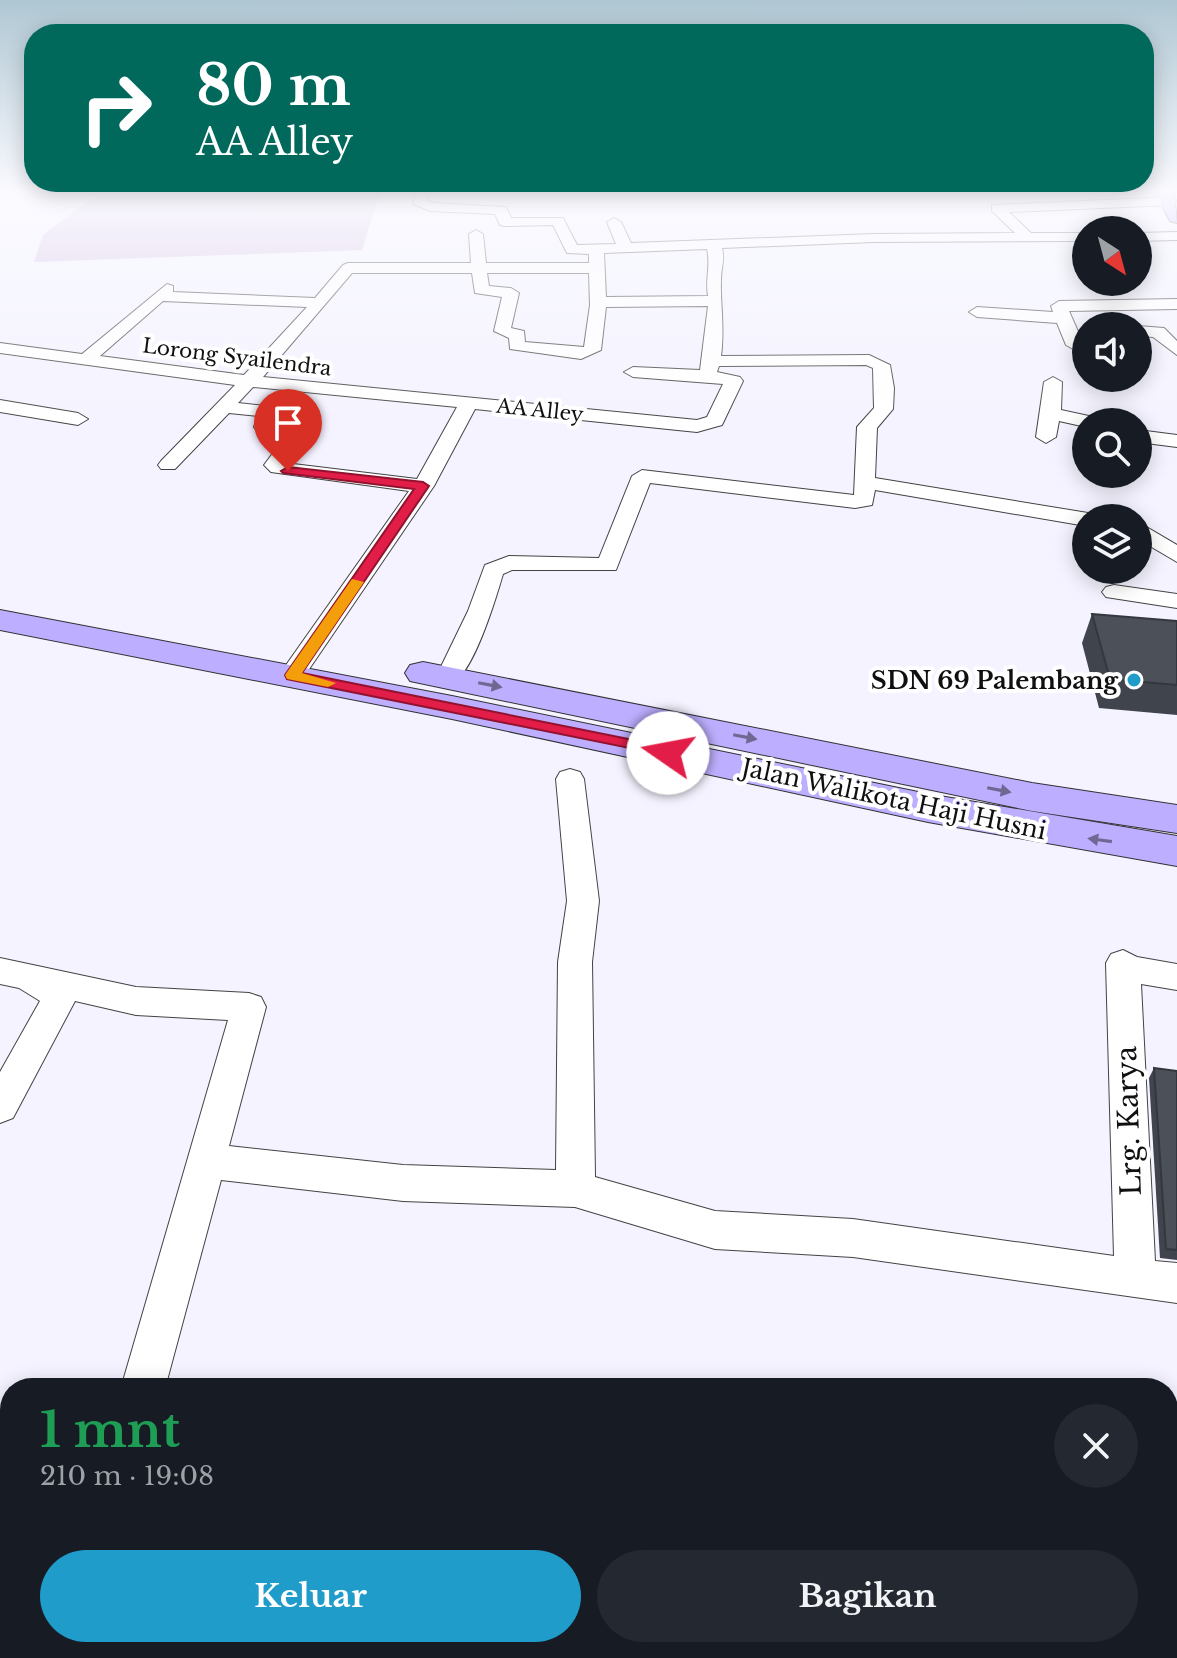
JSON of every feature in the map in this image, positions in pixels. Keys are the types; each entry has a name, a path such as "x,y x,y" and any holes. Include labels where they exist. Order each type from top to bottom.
{"street":[{"path":"168,465 249,381 347,269"},
{"path":"481,269 481,290 511,293 502,331 518,335 518,347 590,352 599,302 597,269"},
{"path":"709,368 716,301 711,285 715,269"},
{"path":"84,361 165,292 319,303"},
{"path":"599,302 716,301"},
{"path":"1072,329 1058,308 1061,306 1177,304"},
{"path":"977,312 1072,331"},
{"path":"1152,332 1160,333 1177,350"},
{"name":"Lorong Syailendra","path":"0,348 249,381 469,403"},
{"path":"449,677 480,611 493,570 509,563 606,567 611,561 642,476 859,502 864,500 867,427 883,409 885,388 881,365 869,360 633,372"},
{"name":"AA Alley","path":"300,664 423,486 469,403 707,426 715,421 734,381 709,368"},
{"path":"1046,437 1053,382"},
{"path":"0,406 78,419"},
{"path":"224,407 269,411 264,427 299,433 276,460 274,465 278,468 423,486"},
{"path":"1051,414 1072,418"},
{"path":"1152,438 1177,441"},
{"path":"863,482 1072,517"},
{"path":"1152,538 1177,555"},
{"path":"1114,592 1177,601"},
{"name":"Jalan Walikota Haji Husni","path":"0,598 1071,836 1177,851"},
{"name":"Jalan Walikota Haji Husni","path":"0,620 179,657 449,677 1032,797 1177,819"},
{"path":"570,779 583,901 575,962 575,1189"},
{"name":"Lrg. Karya","path":"1135,1279 1123,965 1177,977"},
{"path":"0,1107 58,1000 55,993 13,974"},
{"path":"13,974 136,1001 249,1007 146,1378"},
{"path":"208,1161 403,1183 575,1189 715,1230 853,1238 1177,1283"}],"building":[{"path":"1092,614 1177,621 1177,685 1110,679"},
{"path":"1154,1068 1177,1071 1177,1250 1166,1249"}],"slow traffic":[{"path":"328,683 292,675 357,582"}],"place":[{"name":"SDN 69 Palembang","path":"1134,680"}],"route":[{"path":"288,471 423,486 292,675 668,753"}]}
